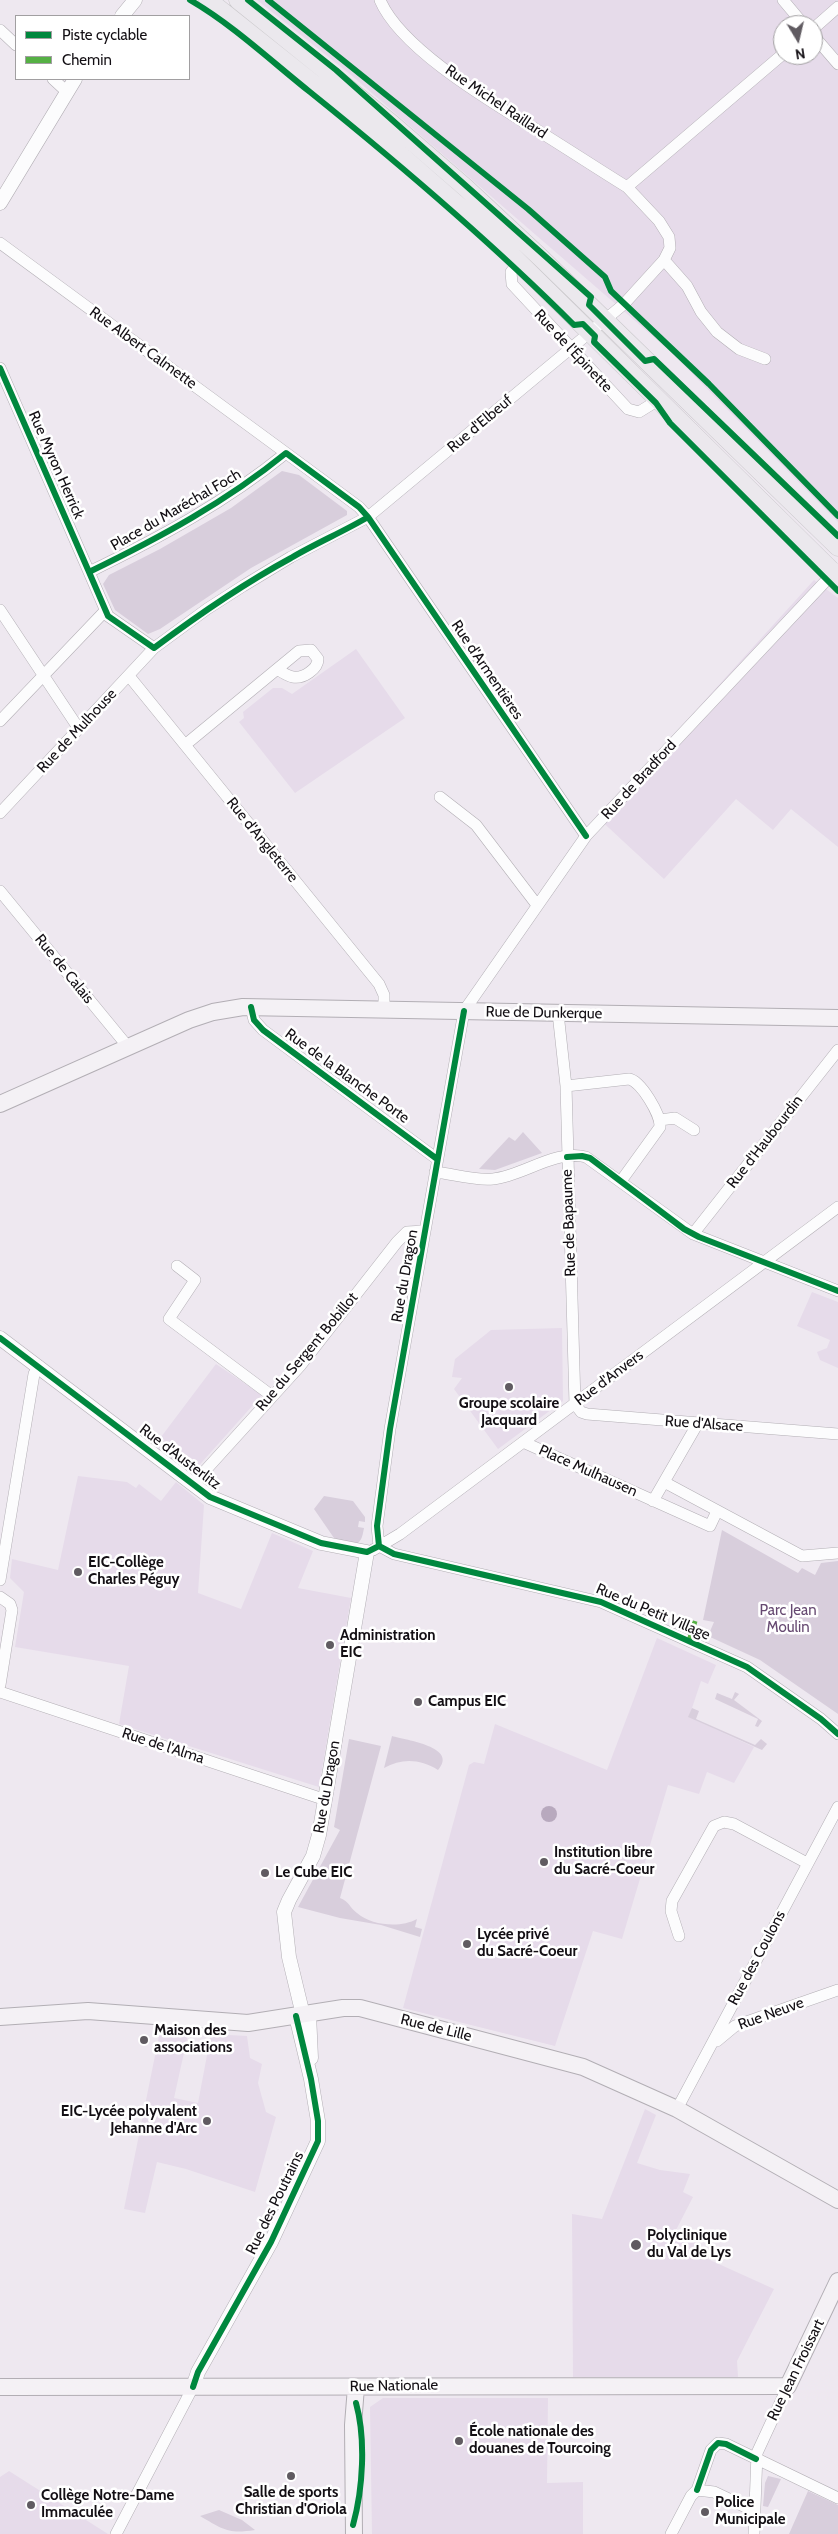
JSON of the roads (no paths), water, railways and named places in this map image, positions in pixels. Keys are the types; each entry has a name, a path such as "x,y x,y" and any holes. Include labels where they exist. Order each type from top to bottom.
{"main road":[{"path":"208,0 374,132 520,262 837,572"},
{"path":"238,0 372,108 466,188 605,320 838,547"},
{"path":"0,1104 204,1015 251,1007"},
{"name":"Rue de Dunkerque","path":"251,1007 838,1018"},
{"name":"Rue de Lille","path":"0,2017 94,2011 248,2023 352,2007 572,2064 677,2109 838,2200"},
{"name":"Rue Jean Froissart","path":"788,2386 838,2281"},
{"name":"Rue Nationale","path":"0,2387 788,2386"},
{"path":"353,2531 353,2432 356,2387"}],"street":[{"path":"123,15 135,0"},
{"name":"Rue Michel Raillard","path":"380,0 388,15 412,41 456,78 628,187 644,202 667,233 670,248 664,260"},
{"path":"783,0 796,15"},
{"path":"823,20 838,7"},
{"path":"0,30 15,44"},
{"path":"823,47 838,64"},
{"path":"628,187 773,63"},
{"path":"54,80 66,91"},
{"path":"0,203 74,80"},
{"name":"Rue Albert Calmette","path":"0,243 286,453"},
{"path":"591,332 624,304 664,260 687,286 701,312 717,332 739,348 764,359"},
{"name":"Rue de l'Épinette","path":"520,262 511,272 512,284 628,409 640,412 660,399"},
{"name":"Rue d'Elbeuf","path":"368,517 591,332"},
{"name":"Rue Myron Herrick","path":"0,368 89,572"},
{"path":"89,572 105,611 111,619 154,648 207,609 243,586 291,557 368,517 359,506 286,453"},
{"name":"Place du Maréchal Foch","path":"89,572 145,544 224,499 286,453"},
{"name":"Rue d'Armentières","path":"368,517 586,836"},
{"name":"Rue de Bradford","path":"464,1011 536,905 586,836 837,572"},
{"path":"0,610 79,728"},
{"path":"0,721 105,611"},
{"name":"Rue de Mulhouse","path":"0,813 154,648"},
{"path":"185,746 277,670"},
{"name":"Rue d'Angleterre","path":"129,676 379,984 384,995 384,1009"},
{"path":"440,797 472,820 482,831 536,905"},
{"name":"Rue de Calais","path":"0,891 129,1048"},
{"name":"Rue de la Blanche Porte","path":"251,1007 254,1020 263,1030 437,1159"},
{"name":"Rue du Dragon","path":"302,2015 290,1957 284,1912 288,1900 313,1856 326,1800 373,1549 390,1429 464,1011"},
{"name":"Rue de Bapaume","path":"558,1013 566,1086 574,1404"},
{"name":"Rue d'Haubourdin","path":"693,1234 838,1050"},
{"path":"566,1086 634,1080 640,1085 660,1120 660,1129 621,1181"},
{"path":"660,1120 675,1118 694,1130"},
{"path":"435,1172 491,1180 567,1157 582,1156 590,1158 693,1234 838,1290"},
{"name":"Rue d'Anvers","path":"373,1549 400,1534 838,1207"},
{"name":"Rue du Sergent Bobillot","path":"193,1484 300,1366 403,1235 414,1230 425,1231"},
{"path":"176,1266 195,1280 169,1319 272,1396"},
{"name":"Rue d'Austerlitz","path":"0,1338 215,1499 310,1538 373,1549"},
{"path":"0,1580 34,1374 39,1366"},
{"name":"Rue d'Alsace","path":"574,1404 581,1412 587,1414 838,1434"},
{"name":"Place Mulhausen","path":"523,1442 653,1501 698,1423"},
{"path":"664,1482 802,1556 838,1554"},
{"path":"653,1501 710,1526 716,1511"},
{"name":"Rue du Petit Village","path":"373,1549 601,1602 747,1667 821,1719 838,1734"},
{"path":"0,1597 10,1604 12,1614 0,1685"},
{"name":"Rue de l'Alma","path":"0,1692 326,1800"},
{"name":"Rue des Coulons","path":"677,2109 838,1807"},
{"path":"679,1936 671,1911 672,1901 714,1826 724,1822 734,1824 808,1863"},
{"name":"Rue Neuve","path":"711,2048 723,2034 735,2026 838,1990"},
{"name":"Rue des Poutrains","path":"116,2534 198,2372 271,2242 316,2147 318,2128 302,2015"},
{"name":"Rue Jean Froissart","path":"756,2533 754,2511 756,2459 759,2448 788,2386"},
{"path":"671,2534 694,2493 711,2450 718,2443 726,2444 838,2498"},
{"path":"694,2493 714,2492 754,2511"}],"place":[{"name":"Groupe scolaire Jacquard","path":"509,1387"},
{"name":"EIC-Collège Charles Péguy","path":"78,1572"},
{"name":"Administration EIC","path":"330,1645"},
{"name":"Campus EIC","path":"418,1702"},
{"name":"Institution libre du Sacré-Coeur","path":"544,1862"},
{"name":"Le Cube EIC","path":"265,1873"},
{"name":"Lycée privé du Sacré-Coeur","path":"467,1944"},
{"name":"Maison des associations","path":"144,2040"},
{"name":"EIC-Lycée polyvalent Jehanne d'Arc","path":"207,2121"},
{"name":"Polyclinique du Val de Lys","path":"636,2245"},
{"name":"École nationale des douanes de Tourcoing","path":"459,2441"},
{"name":"Salle de sports Christian d'Oriola","path":"291,2476"},
{"name":"Collège Notre-Dame Immaculée","path":"31,2505"},
{"name":"Police Municipale","path":"705,2512"}],"park label":[{"name":"Parc Jean Moulin","path":"788,1620"}]}
